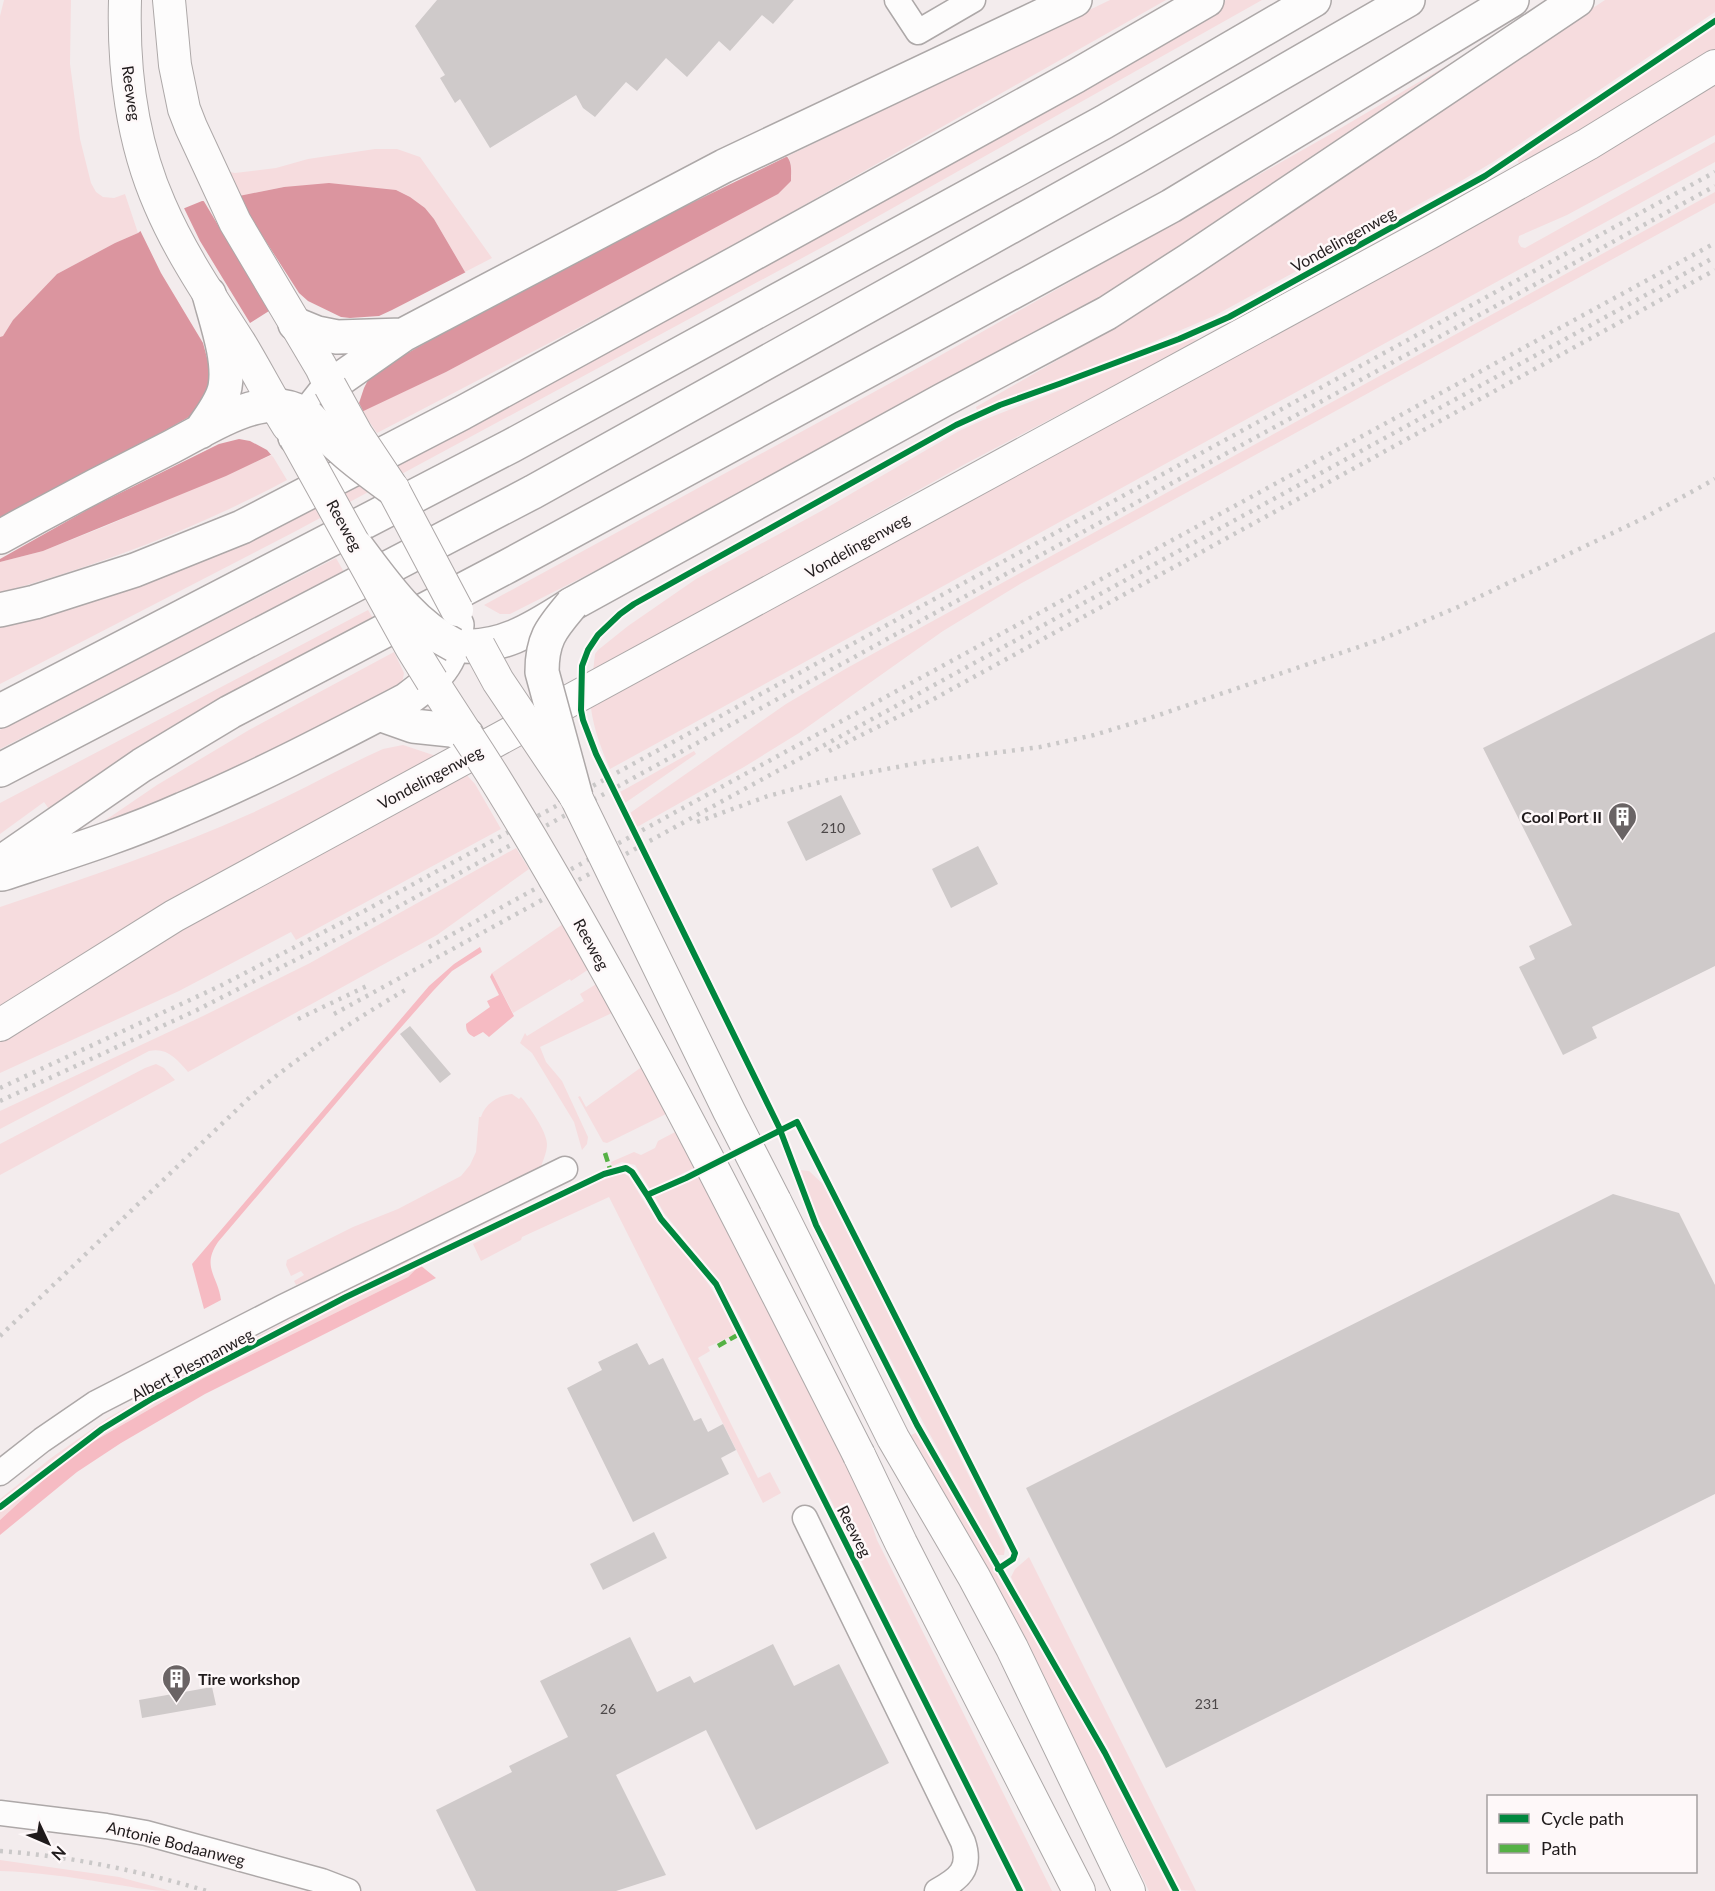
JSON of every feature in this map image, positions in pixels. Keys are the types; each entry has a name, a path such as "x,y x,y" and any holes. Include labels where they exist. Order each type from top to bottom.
{"highway":[{"path":"301,426 330,386 403,335 724,166 1075,0"},
{"path":"0,610 135,570 243,527 462,412 740,261 1076,76 1207,0"},
{"path":"0,711 511,446 1104,122 1314,0"},
{"path":"0,770 533,492 1134,159 1408,0"},
{"path":"0,863 142,765 230,712 508,566 1171,206 1512,0"},
{"path":"357,547 414,617 431,632 466,646 492,644 523,633 1137,295 1577,0"},
{"path":"200,432 217,406 225,389 226,377 226,363 209,294"},
{"path":"295,324 317,333 337,337 403,335"},
{"path":"0,537 51,508 200,432 260,407 286,406 301,426 331,441 393,489"},
{"path":"572,604 551,629 543,652 542,672 576,797"},
{"path":"457,610 466,646"},
{"path":"0,874 69,852 183,810 227,790 406,700 432,681 447,662 466,646"},
{"path":"380,714 413,726 451,730 467,735"}],"main road":[{"name":"Reeweg","path":"125,0 125,47 136,127 154,190 166,219 275,406"},
{"path":"169,0 175,65 184,109 235,222 357,435 393,489 457,610"},
{"name":"Vondelingenweg","path":"0,1025 174,916 1429,233 1588,144 1715,66"},
{"name":"Reeweg","path":"301,426 357,547 411,647 504,792 577,918 698,1138 860,1455 901,1544 1079,1891"},
{"path":"466,646 498,681 576,797 729,1111 893,1438 974,1577 1012,1648 1129,1891"}],"street":[{"path":"897,0 918,32 973,0"},
{"name":"Albert Plesmanweg","path":"0,1473 42,1440 96,1403 284,1307 565,1169"},
{"path":"805,1518 963,1842 966,1852 964,1869 956,1879 937,1891"},
{"name":"Antonie Bodaanweg","path":"0,1813 146,1833 322,1881 348,1891"}],"shaded area":[{"path":"4,0 71,0 70,64 80,139 91,183 96,192 103,197 114,198 125,194 138,233 57,274 0,337 0,16"},
{"path":"1110,0 1166,0 693,268 377,433 362,411 446,372 791,181 791,164 788,156"},
{"path":"1226,0 1262,0 843,236 296,531 0,684 0,626 101,597 914,177"},
{"path":"1558,0 1075,315 775,480 510,614 500,614 484,605 927,363 1329,135"},
{"path":"1605,0 1715,0 1715,12 1493,162 1214,316 1073,376 977,410 976,407 1146,309 1314,193"},
{"path":"1715,24 1715,51 1520,166 1517,159"},
{"path":"1715,77 1715,135 1567,215 1519,236 1518,242 1521,247 1525,248 1715,142 1715,162 610,769 597,735 590,699"},
{"path":"375,149 397,149 420,157 492,258 465,272 434,219 425,208 284,187 234,197 220,170 235,173 276,168 308,159"},
{"path":"780,150 790,163 791,181 778,194 446,372 226,476 43,551 0,562 0,337 57,274 138,233 153,221 202,201 221,202 234,197 284,187 329,183 396,190 425,208 434,219 465,272 472,279 500,296"},
{"path":"1715,192 1715,203 1020,584 943,631 799,733 744,767 637,827 630,813 786,704 847,668"},
{"path":"1192,339 1201,340 967,463 593,672 595,654 598,650 628,626 696,579 823,510 959,431"},
{"path":"272,455 287,480 253,498 182,530 110,558 0,593 0,562 43,551"},
{"path":"336,558 344,572 0,749 0,730"},
{"path":"368,610 374,620 182,724 49,809 44,802 0,834 0,803"},
{"path":"394,652 404,673 402,684 256,766 72,843 157,785 249,730"},
{"path":"403,745 439,757 0,1012 0,907 190,839 268,805 383,749"},
{"path":"694,751 696,754 625,803 620,792"},
{"path":"464,772 475,784 501,829 296,940 291,932 179,991 0,1073 0,1038 73,989"},
{"path":"516,848 529,869 437,935 188,1072 166,1052 149,1051 0,1129 0,1111 310,963"},
{"path":"563,924 589,969 513,1013 492,973"},
{"path":"480,947 482,952 452,971 433,991 218,1242 213,1251 211,1265 221,1300 204,1309 192,1264 429,986 454,964"},
{"path":"492,973 514,1016 489,1037 483,1032 474,1037 466,1029 466,1024 490,1007 487,1001 499,995 490,977"},
{"path":"598,983 614,1012 540,1047 546,1062 562,1081 588,1137 587,1144 582,1150 574,1122 532,1053 520,1043 525,1033 527,1036 584,1001 580,994"},
{"path":"156,1064 164,1068 175,1080 0,1175 0,1144"},
{"path":"643,1066 668,1113 607,1143 603,1142 578,1097 580,1096 586,1107"},
{"path":"512,1094 519,1099 521,1097 544,1133 547,1144 539,1172 380,1252 296,1285 294,1281 304,1275 301,1271 291,1276 286,1265 287,1260 353,1227 398,1209 461,1176 470,1165 476,1152 479,1117 493,1101"},
{"path":"677,1131 696,1167 650,1189 635,1165 622,1162 612,1166 611,1162 634,1152 641,1155 655,1148 658,1141"},
{"path":"800,1170 809,1171 824,1185 1005,1548 1004,1555 997,1555 923,1422 815,1211"},
{"path":"623,1173 630,1177 655,1217 709,1285 736,1334 708,1347 710,1351 698,1358 758,1478 770,1472 781,1493 763,1503 609,1197 522,1237 521,1240 481,1261 473,1244 591,1184"},
{"path":"700,1176 861,1492 877,1540 1052,1891 1026,1891 739,1316 718,1279 664,1213 655,1197"},
{"path":"411,1260 420,1265 408,1277 204,1378 89,1444 64,1461 0,1520 0,1499 51,1458 108,1418 181,1376 401,1262"},
{"path":"420,1265 436,1278 205,1394 121,1443 77,1472 0,1535 0,1520 64,1461 89,1444 204,1378 408,1277"},
{"path":"916,1433 1091,1738 1170,1891 1149,1891 1013,1616 911,1435"},
{"path":"1029,1557 1196,1891 1180,1890 1110,1751 1011,1577 1015,1569"},
{"path":"0,1860 119,1877 171,1891 53,1875 0,1871"}],"pier":[{"path":"782,147 790,155 601,247 383,367 369,378 364,388 359,403 364,413 273,457 267,450 250,441 239,439 219,444 94,506 0,559 0,523 189,417 205,396 210,369 203,343 161,273 139,228 151,219 183,206 200,241 250,323 269,311 202,198 221,199 247,212 299,293 308,301 341,317 379,316 468,271 500,293"}],"building":[{"path":"437,0 794,0 773,24 762,15 730,51 719,41 687,77 666,58 637,91 626,82 595,117 583,108 576,95 490,148 460,99 455,103 440,78 445,75 415,26"},
{"name":"Cool Port II","path":"1715,632 1715,966 1592,1027 1597,1038 1563,1055 1519,967 1535,959 1529,946 1572,925 1483,748"},
{"path":"841,795 861,834 806,861 787,822"},
{"path":"978,846 998,884 951,908 932,869"},
{"path":"410,1026 451,1074 440,1083 400,1034"},
{"path":"1613,1194 1679,1213 1715,1285 1715,1494 1166,1768 1026,1488"},
{"path":"637,1343 649,1365 663,1358 694,1421 701,1418 708,1432 723,1424 736,1450 721,1458 729,1474 633,1522 567,1388 602,1370 598,1362"},
{"path":"654,1532 667,1558 603,1590 590,1564"},
{"path":"630,1637 657,1692 690,1676 694,1683 773,1644 794,1686 839,1664 889,1763 756,1830 706,1730 616,1775 666,1875 616,1891 476,1891 436,1810 512,1772 509,1766 568,1737 540,1681"},
{"name":"Tire workshop","path":"212,1687 216,1705 142,1718 139,1700"}],"railway":[{"path":"0,1088 220,986 366,910 1715,172"},
{"path":"0,1101 197,1010 372,921 1715,186"},
{"path":"429,947 1715,243"},
{"path":"334,1014 1715,257"},
{"path":"829,751 930,701 1715,270"},
{"path":"697,822 768,796 828,780 924,762 1040,747 1094,735 1147,719 1382,639 1458,607 1644,518 1715,479"},
{"path":"298,1019 369,985"},
{"path":"0,1336 250,1097 287,1067 326,1040 407,989"},
{"path":"0,1851 105,1865 207,1891"}],"marked path":[{"path":"605,1153 611,1172"},
{"path":"718,1346 741,1333"}],"cycle path":[{"path":"1176,1891 1105,1753 917,1425 816,1225 779,1127 596,754 581,710 582,666 588,650 598,635 634,604 956,425 1000,405 1179,339 1229,317 1485,176 1715,21"},
{"path":"0,1507 102,1429 153,1398 346,1297 604,1174 626,1168 632,1172 647,1195 797,1122 1015,1553 1013,1559 998,1569"},
{"path":"647,1195 661,1219 716,1284 1020,1891"}],"place":[{"name":"Cool Port II","path":"1623,842"},
{"name":"Tire workshop","path":"177,1704"}]}
